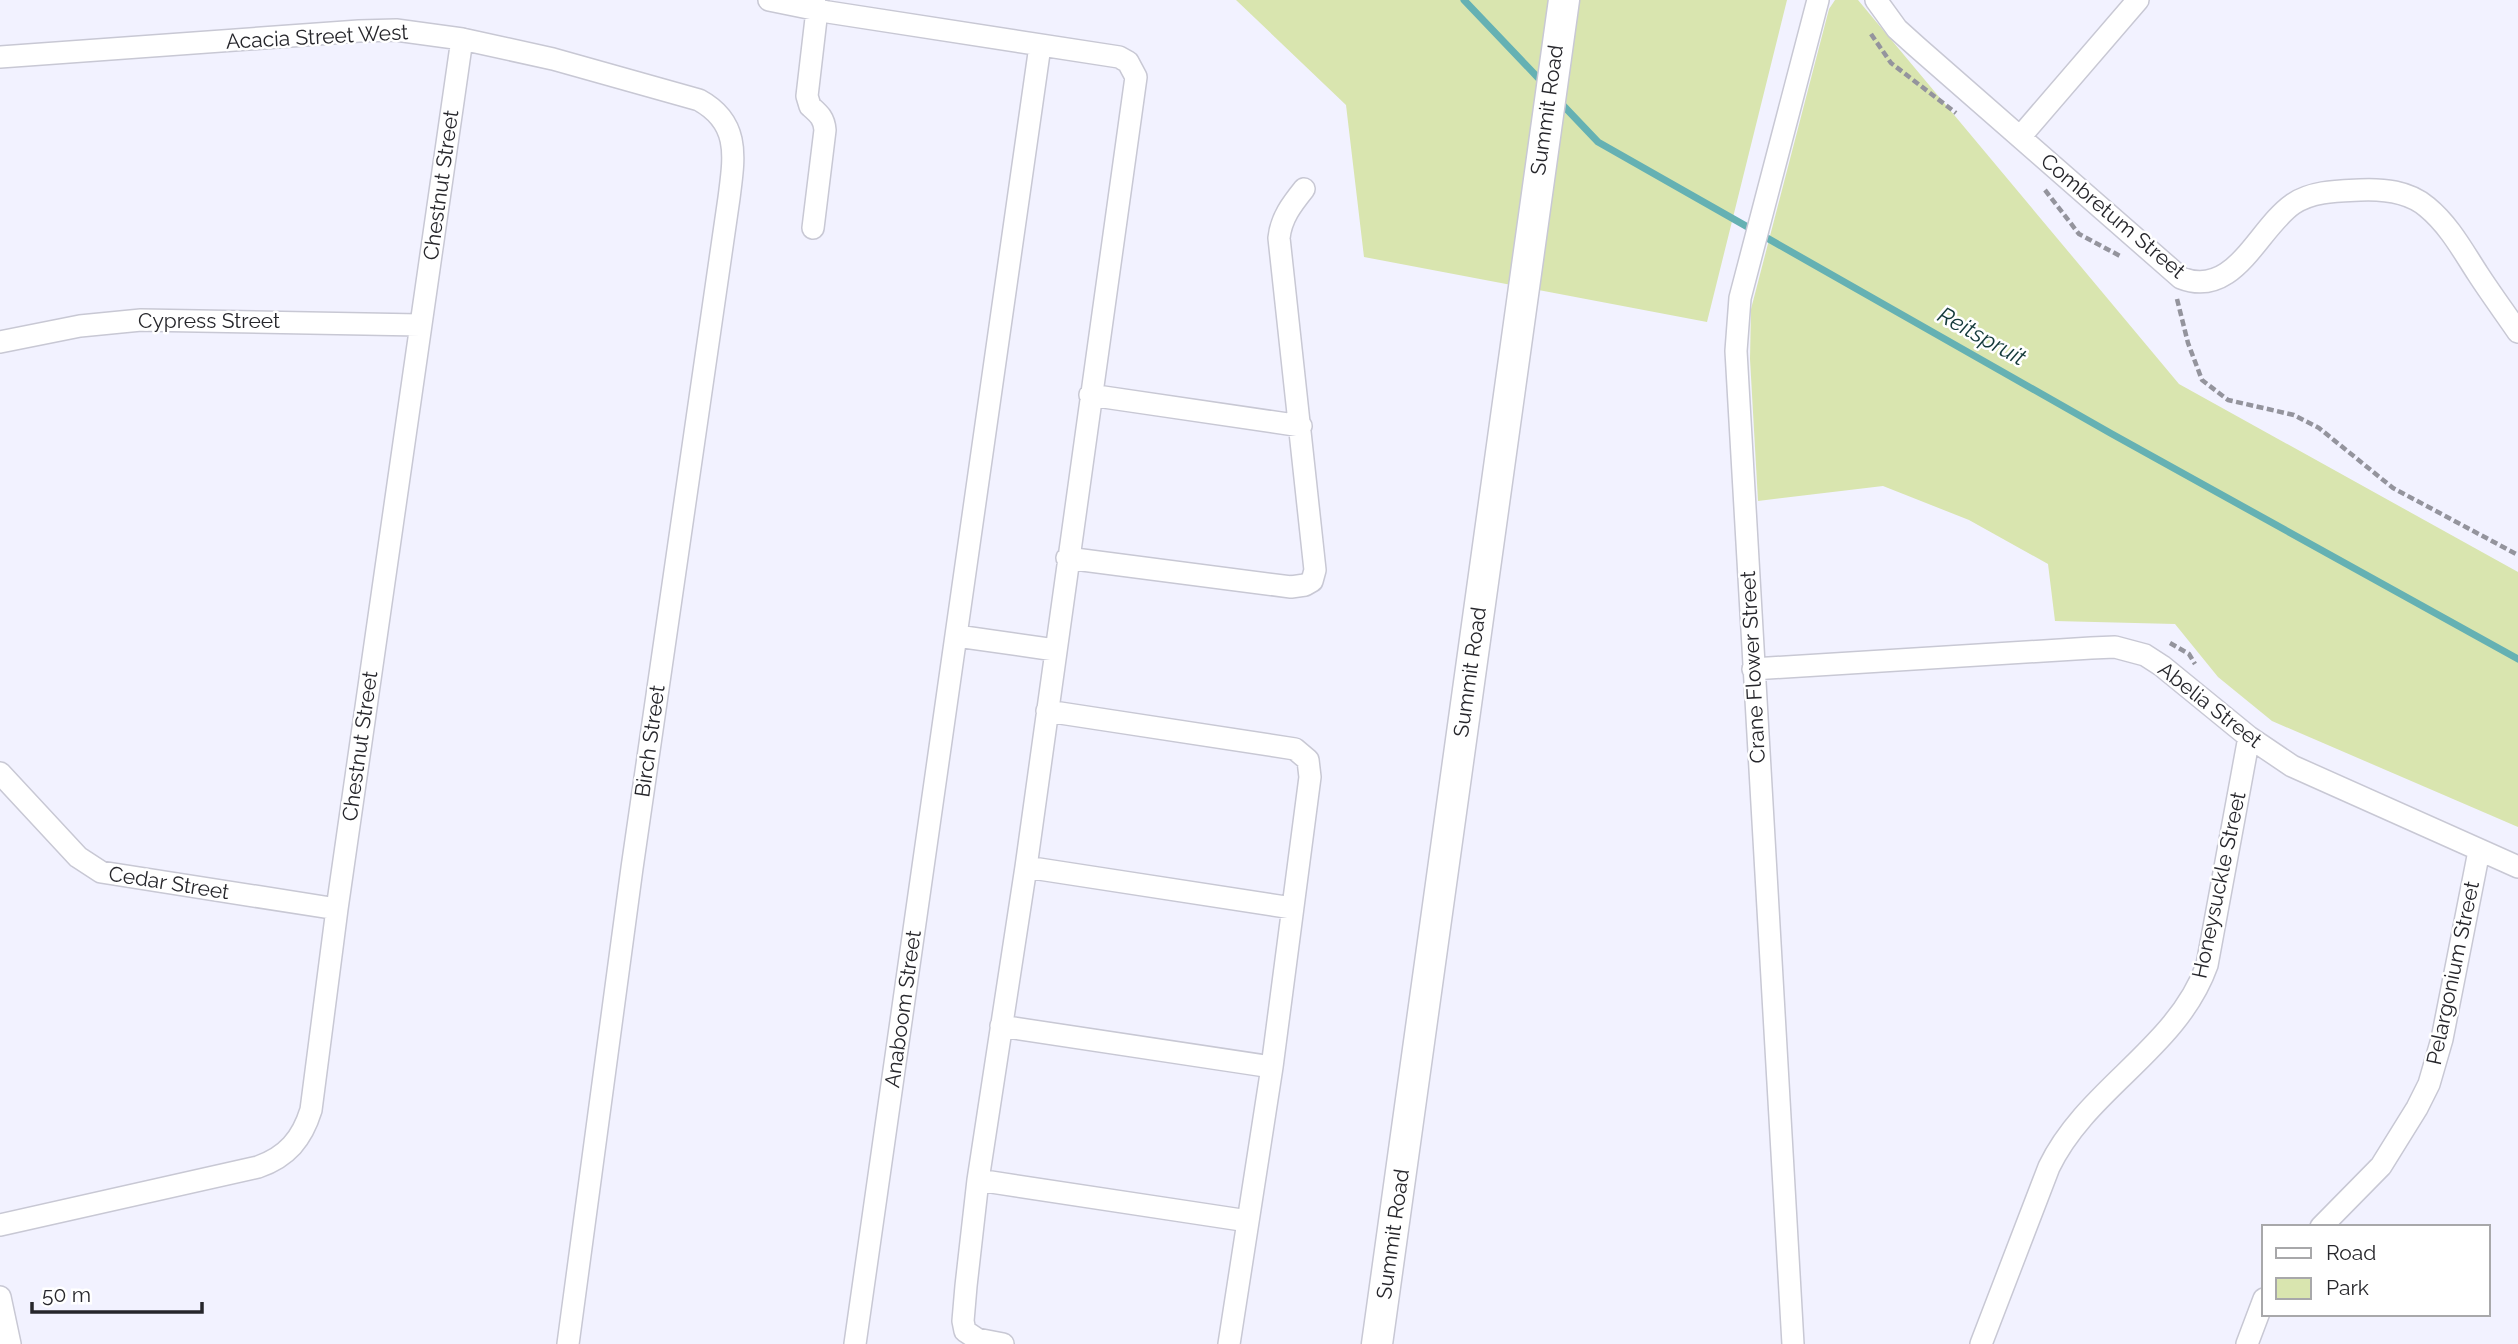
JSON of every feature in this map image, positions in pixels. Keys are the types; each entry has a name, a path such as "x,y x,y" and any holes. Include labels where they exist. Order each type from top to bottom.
{"main road":[{"name":"Summit Road","path":"1377,1344 1564,0"}],"street":[{"path":"769,0 816,5 1040,46 1119,57 1128,62 1136,77 965,1286 963,1328 968,1335 977,1339 1003,1344"},
{"name":"Crane Flower Street","path":"1793,1344 1736,351 1742,291 1818,0"},
{"name":"Combretum Street","path":"1876,0 1897,29 2177,275 2191,282 2208,281 2226,275 2278,217 2312,195 2383,190 2402,194 2425,205 2446,227 2518,332"},
{"path":"2020,137 2137,0"},
{"path":"814,228 825,130 823,120 810,106 807,96 816,5"},
{"name":"Acacia Street West","path":"0,57 396,30 462,39 588,67 699,100 720,116 732,139"},
{"name":"Chestnut Street","path":"0,1225 267,1164 292,1147 307,1125 462,39"},
{"name":"Anaboom Street","path":"855,1344 1040,46"},
{"name":"Birch Street","path":"568,1344 632,868 729,198 734,151 732,139"},
{"path":"1067,558 1291,587 1312,581 1315,570 1279,238 1280,225 1304,188"},
{"name":"Cypress Street","path":"0,342 80,326 141,320 420,325"},
{"path":"1090,395 1301,426"},
{"path":"957,636 1055,650"},
{"name":"Abelia Street","path":"1754,669 2115,647 2136,652 2162,666 2249,737 2292,766 2518,867"},
{"path":"1047,711 1263,743 1300,751 1308,760 1310,777 1272,1067 1230,1344"},
{"name":"Honeysuckle Street","path":"1981,1344 2049,1167 2060,1145 2081,1118 2169,1030 2199,988 2207,965 2249,737"},
{"name":"Cedar Street","path":"0,773 78,857 101,872 337,909"},
{"name":"Pelargonium Street","path":"2323,1225 2381,1166 2429,1084 2442,1039 2479,850"},
{"path":"1026,867 1292,908"},
{"path":"1001,1026 1272,1067"},
{"path":"978,1180 1248,1221"},
{"path":"0,1297 10,1344"},
{"path":"2247,1344 2262,1304"}],"path":[{"path":"1866,23 1891,63 1958,115"},
{"path":"2041,183 2079,234 2126,258"},
{"path":"2173,292 2180,306 2188,342 2202,380 2228,400 2294,415 2319,428 2393,488 2518,555"},
{"path":"2167,641 2189,654 2202,673"}],"green space":[{"path":"1236,0 1787,0 1707,322 1364,257 1346,105"},
{"path":"1835,0 1858,0 2179,384 2518,572 2518,827 2272,721 2218,677 2175,624 2055,621 2048,564 1969,520 1883,486 1758,501 1750,359 1751,309 1829,9"}],"waterway":[{"name":"Reitspruit","path":"1464,0 1543,83"},
{"name":"Reitspruit","path":"1558,100 1598,142 2112,434 2518,659"}]}
